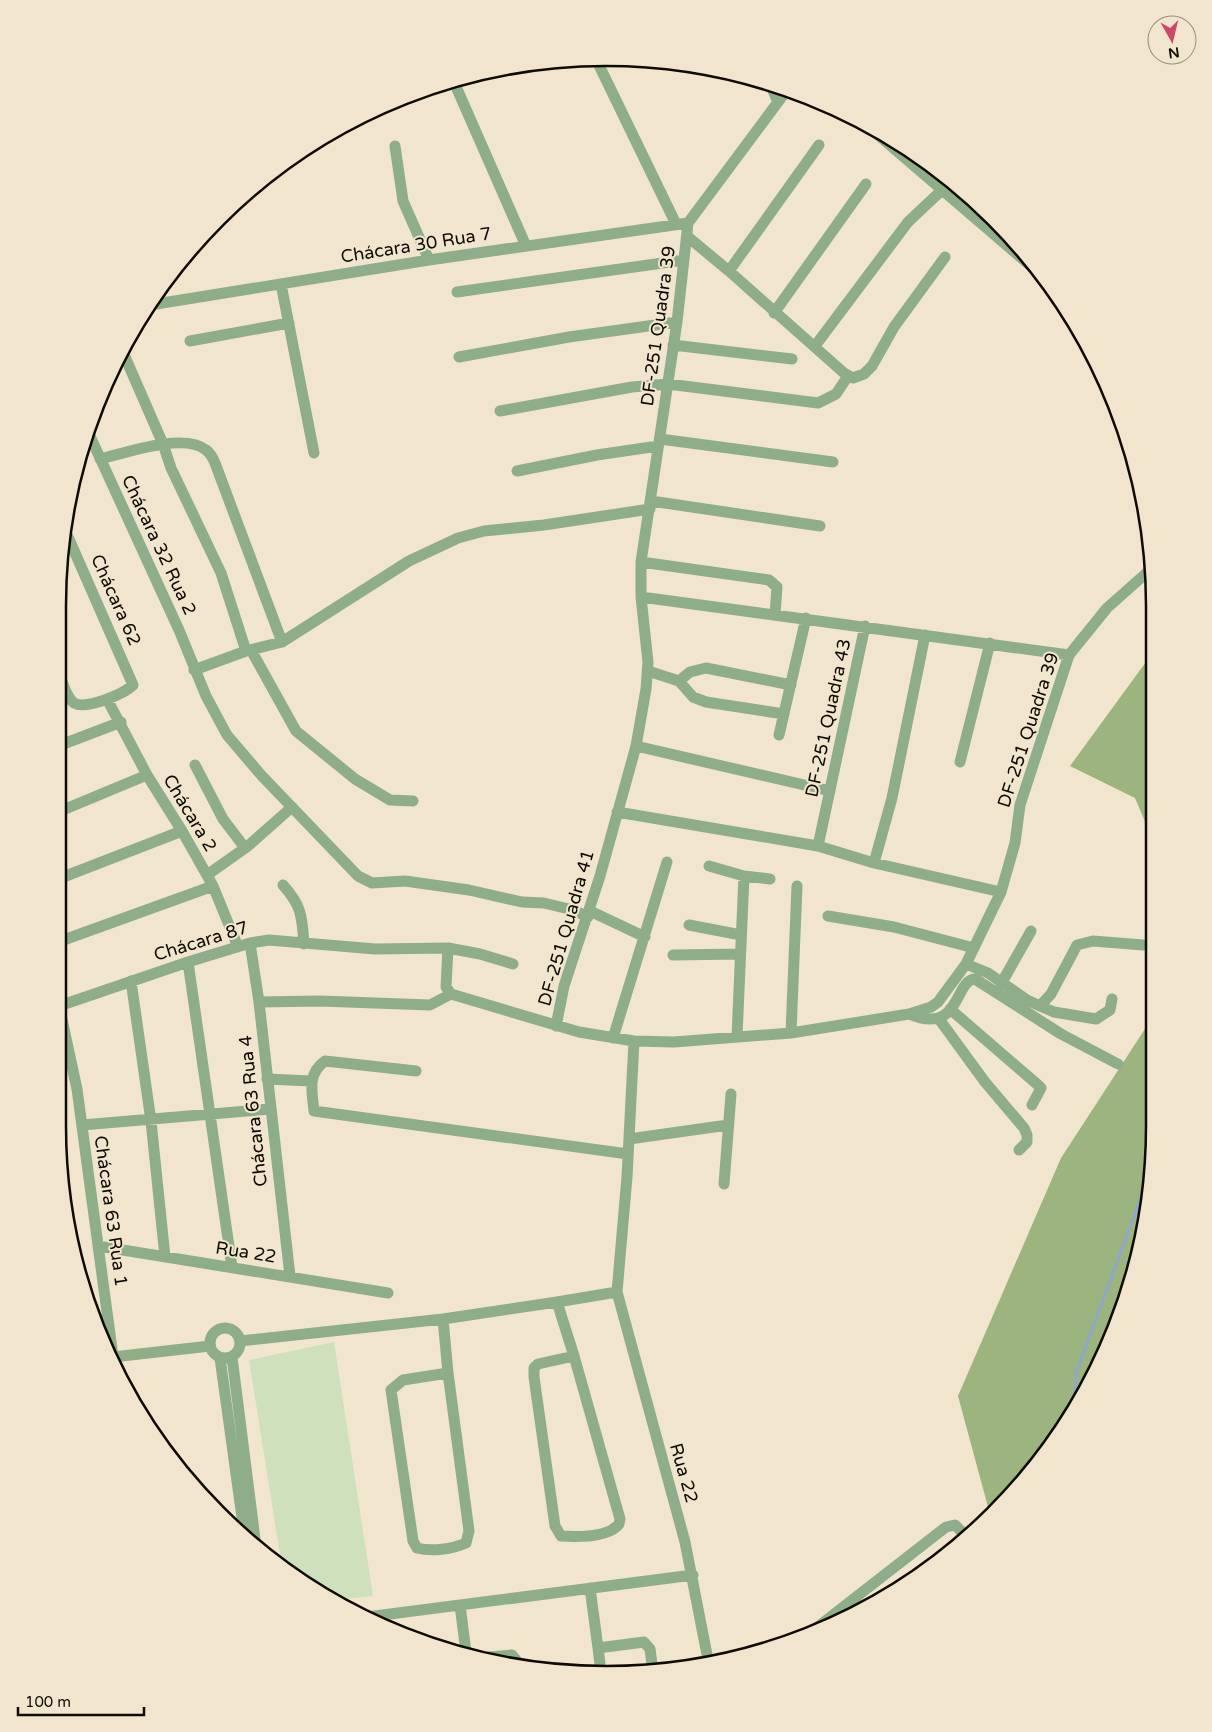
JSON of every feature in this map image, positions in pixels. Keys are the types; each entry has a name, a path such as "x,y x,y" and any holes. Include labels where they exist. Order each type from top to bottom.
{"street":[{"path":"600,66 676,224"},
{"path":"457,88 526,246"},
{"path":"774,94 778,102"},
{"name":"DF-251 Quadra 39","path":"641,597 641,562 677,322 688,237 688,223 782,96"},
{"path":"729,270 819,145"},
{"path":"395,146 403,201 429,260"},
{"path":"932,176 942,190 969,214 1000,237"},
{"path":"774,312 866,184"},
{"path":"815,346 908,222 942,190"},
{"path":"969,214 973,210"},
{"name":"Chácara 30 Rua 7","path":"159,304 429,260 688,223"},
{"path":"688,237 729,270 848,376 858,377 872,366 894,326 945,257"},
{"path":"457,292 684,260"},
{"path":"281,284 314,453"},
{"path":"459,357 569,337 677,322"},
{"path":"190,341 289,323"},
{"path":"673,345 792,359"},
{"path":"126,359 163,444 171,468 221,573 248,650 296,731 355,779 390,800 413,801"},
{"path":"500,411 632,387 668,384 818,403 836,394 848,376"},
{"name":"Chácara 32 Rua 2","path":"92,442 179,630 194,670 227,736 262,776 364,881 379,883 405,881 470,890 522,902 560,906 589,914 644,937"},
{"path":"516,471 659,443 833,462"},
{"path":"100,459 163,444 194,444 206,449 213,458 282,642"},
{"path":"194,670 248,650 282,642 409,561 458,538 484,531 544,525 651,505 820,526"},
{"name":"Chácara 62","path":"70,542 133,685 107,699"},
{"path":"641,562 769,580 775,584 778,592 776,614"},
{"name":"DF-251 Quadra 39","path":"737,1036 791,1033 909,1014 931,1008 938,1002 966,964 1001,892 1015,844 1020,805 1068,655 1107,608 1145,574"},
{"path":"641,597 865,626"},
{"name":"DF-251 Quadra 41","path":"641,597 647,639 648,672 636,746 589,914 564,986 556,1026 634,1041 699,1042 737,1036"},
{"path":"779,735 806,618"},
{"name":"DF-251 Quadra 43","path":"818,846 865,626 1068,655"},
{"path":"874,863 892,798 925,635"},
{"path":"960,762 990,643"},
{"path":"679,681 690,672 706,668 791,685"},
{"path":"648,672 679,681 693,697 706,702 784,714"},
{"path":"66,690 76,704 88,704 107,699"},
{"name":"Chácara 2","path":"107,699 121,722 147,775 213,886 238,947"},
{"path":"66,743 121,722"},
{"path":"636,746 830,790"},
{"path":"195,765 223,819 245,848"},
{"path":"66,809 147,775"},
{"path":"207,875 245,848 292,807"},
{"path":"617,812 818,846 874,863 1001,892"},
{"path":"66,876 182,831"},
{"path":"613,1038 667,862"},
{"path":"709,866 744,876 770,879"},
{"path":"737,1036 744,876"},
{"path":"283,885 295,899 302,915 304,944"},
{"path":"66,939 213,886"},
{"path":"791,1033 797,886"},
{"path":"828,916 894,927 974,948"},
{"path":"690,926 741,935"},
{"path":"1001,984 1031,931"},
{"name":"Chácara 87","path":"66,1001 250,943 268,940 375,949 448,948 480,954 513,964"},
{"path":"1040,1006 1051,994 1078,945 1085,941 1143,944"},
{"name":"Chácara 63 Rua 4","path":"250,943 259,1002 290,1276"},
{"path":"448,948 445,978 446,987 451,994 556,1026"},
{"path":"674,956 740,954"},
{"path":"188,962 212,1116 232,1267"},
{"path":"966,964 988,974 1001,984 1054,1012 1096,1019 1110,1010 1112,999"},
{"path":"909,1014 927,1020 939,1019 950,1009 967,982 975,979 1061,1034 1118,1064"},
{"path":"131,981 151,1121 165,1257"},
{"path":"259,1002 320,1001 430,1005 451,994"},
{"path":"950,1009 1038,1085 1040,1088 1039,1094 1032,1105"},
{"path":"939,1019 985,1082 1024,1128 1027,1142 1019,1150"},
{"path":"66,1033 82,1125"},
{"name":"Rua 22","path":"634,1041 628,1154 617,1292 693,1575 707,1656"},
{"path":"416,1071 325,1061 316,1068 311,1081 314,1111 628,1154"},
{"path":"267,1079 311,1081"},
{"path":"724,1184 731,1094"},
{"name":"Chácara 63 Rua 1","path":"112,1343 82,1125 212,1116 270,1109"},
{"path":"629,1139 728,1125"},
{"name":"Rua 22","path":"98,1246 388,1293"},
{"path":"240,1341 443,1318 617,1292"},
{"path":"558,1302 574,1356 620,1519 619,1524 610,1532 561,1536 555,1526 534,1368 538,1364 574,1356"},
{"path":"443,1318 448,1373 469,1531 466,1543 458,1546 425,1550 418,1548 412,1541 391,1390 403,1380 448,1373"},
{"path":"222,1328 231,1329 237,1334 240,1341 237,1353 226,1358 213,1354 210,1346 210,1338 215,1331 222,1328"},
{"path":"119,1359 210,1346"},
{"path":"226,1358 244,1526"},
{"path":"226,1358 254,1535"},
{"path":"831,1617 946,1527 955,1525 962,1532"},
{"path":"379,1615 693,1575"},
{"path":"590,1588 601,1666"},
{"path":"460,1605 465,1647"},
{"path":"598,1648 644,1642 650,1649 652,1664"}],"green space":[{"path":"1146,662 1146,824 1135,798 1070,766"},
{"path":"1146,1027 1145,1161 1135,1231 1117,1299 1105,1333 1090,1365 1055,1426 1012,1482 988,1507 958,1396 1061,1158"},
{"path":"334,1342 373,1596 347,1599 306,1575 280,1556 249,1360"}],"waterway":[{"path":"1075,1393 1076,1373 1141,1193"}]}
